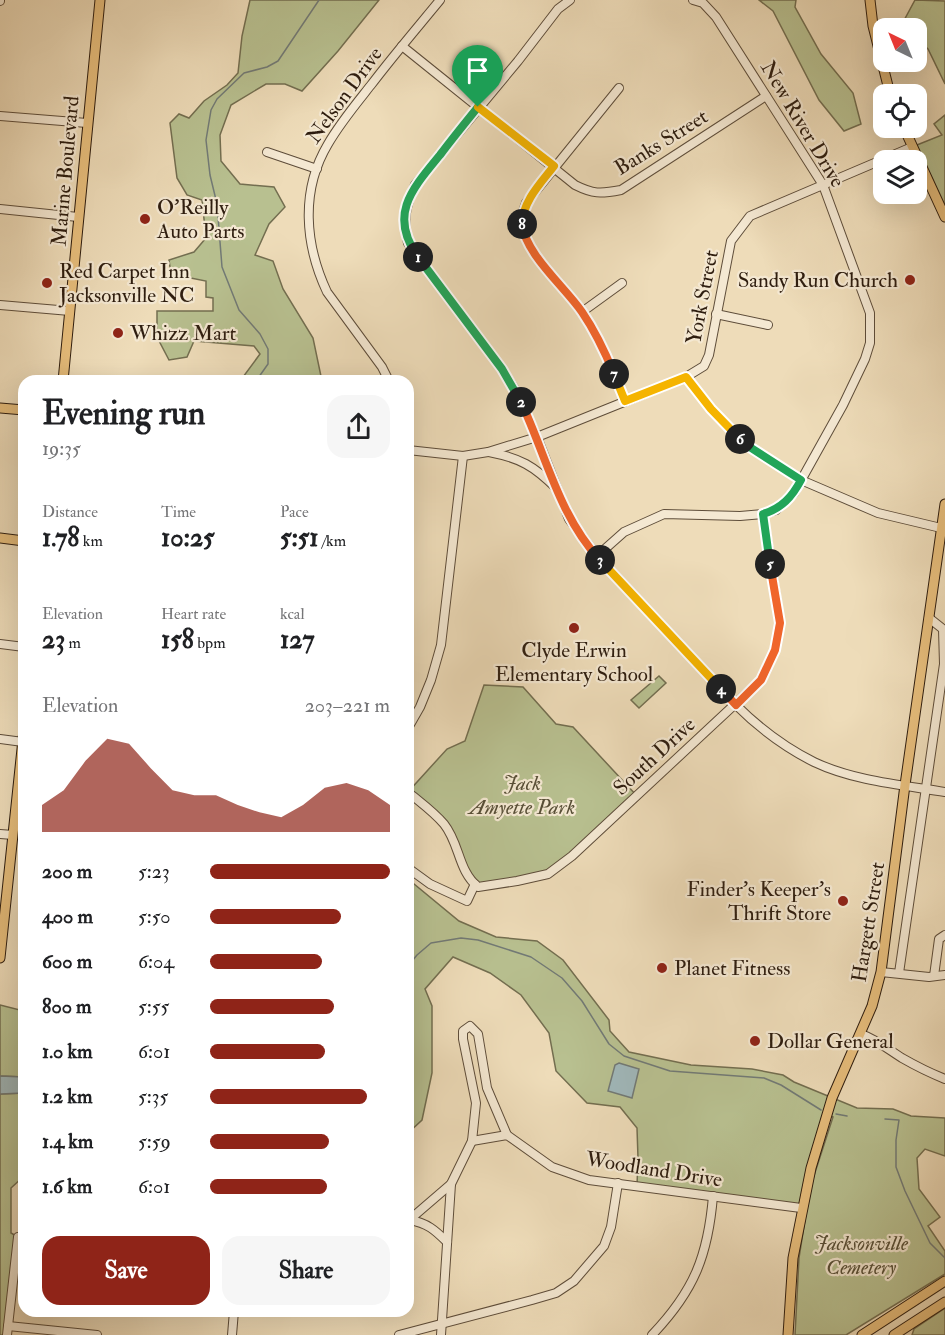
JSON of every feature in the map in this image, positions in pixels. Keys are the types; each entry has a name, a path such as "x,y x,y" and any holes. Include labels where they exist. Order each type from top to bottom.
{"main road":[{"name":"Marine Boulevard","path":"64,375 100,0"},
{"path":"870,0 873,26 888,84"},
{"path":"908,138 945,217"},
{"path":"0,408 18,410"},
{"name":"Hargett Street","path":"789,1334 793,1258 801,1208 811,1168 832,1098 872,1006 881,972 945,504"},
{"path":"0,538 18,540"},
{"path":"0,958 1,930 18,788"},
{"path":"869,1333 945,1281"},
{"path":"894,1335 945,1302"},
{"path":"908,1335 910,1325"}],"street":[{"name":"Nelson Drive","path":"386,375 327,292 315,264 308,230 310,193 317,169 333,136 440,0"},
{"path":"570,0 558,9 415,185 407,202 404,221 408,243 514,388 537,437 569,519 597,556 736,705 759,727 815,762 860,776 945,792"},
{"name":"New River Drive","path":"693,0 703,3 716,16 823,185 870,314 870,343 865,359 843,405 794,493 777,510 763,514"},
{"name":"Banks Street","path":"402,46 575,185 590,192 602,194 621,190 766,96"},
{"path":"619,88 526,203 521,226 533,251 582,312 604,348 625,401"},
{"path":"0,116 87,123"},
{"name":"York Street","path":"488,452 537,437 686,377 705,366 709,356 731,241 750,216 912,147"},
{"path":"267,152 317,169"},
{"path":"0,209 78,217"},
{"path":"582,312 622,283"},
{"path":"0,305 70,311"},
{"path":"716,314 768,325"},
{"path":"686,377 711,409 745,444 801,480 878,513 941,528"},
{"path":"414,451 463,456 488,452 510,456 526,462 543,474 558,491"},
{"path":"414,718 431,680 441,645 463,456"},
{"path":"597,556 624,532 664,514 717,517 763,514"},
{"name":"South Drive","path":"476,885 517,881 548,874 572,856 761,680 775,650 780,623 763,514"},
{"path":"899,974 944,664 943,629 929,618"},
{"path":"0,644 18,646"},
{"path":"0,739 18,741"},
{"path":"414,797 445,825 468,879 476,885 467,901 430,884 414,872"},
{"path":"0,834 13,835"},
{"path":"934,976 939,939 945,935"},
{"path":"881,972 945,975"},
{"path":"441,1335 451,1184 472,1141 476,1103 463,1039 463,1031 470,1026 478,1034 486,1088 507,1135 472,1141"},
{"path":"861,1034 877,1040 899,1056 945,1079"},
{"name":"Woodland Drive","path":"507,1135 552,1167 589,1180 801,1208"},
{"path":"399,1335 540,1298 556,1293 574,1281 604,1246 611,1227 618,1183"},
{"path":"414,1216 451,1184"},
{"path":"652,1335 675,1310 699,1268 710,1230 713,1196"},
{"path":"414,1221 433,1227 447,1242"},
{"path":"7,1335 18,1258"},
{"path":"232,1335 234,1317"},
{"path":"8,1326 97,1335"}],"green space":[{"path":"250,0 379,0 302,91 285,84 266,84 231,105 220,135 221,161 240,184 274,187 285,207 269,224 255,255 273,261 283,289 313,338 321,375 244,375 260,354 254,346 194,341 187,357 169,360 157,337 157,311 213,311 213,298 206,297 206,281 171,274 169,260 194,252 206,238 202,200 187,195 177,178 170,123 179,114 189,118 204,101 227,85 238,73 242,36"},
{"path":"759,0 796,0 795,7 821,54 853,93 861,124 844,131 819,100 773,11"},
{"path":"915,0 945,1 945,84 927,48 927,18 905,18"},
{"path":"945,115 945,217 927,179 927,150 913,150 912,147 942,135 934,124"},
{"path":"659,676 666,683 639,708 631,700"},
{"name":"Jack Amyette Park","path":"484,685 523,687 556,724 573,727 637,796 548,874 478,887 445,825 414,797 414,785 447,749 465,741"},
{"name":"Jacksonville Cemetery","path":"414,884 459,921 496,937 537,941 563,960 609,1020 610,1031 629,1052 691,1065 752,1069 783,1075 794,1082 857,1108 893,1109 911,1116 945,1118 945,1156 925,1149 917,1158 919,1189 940,1217 928,1226 945,1251 945,1274 846,1335 795,1335 799,1258 810,1188 833,1117 828,1115 801,1208 637,1186 637,1128 620,1107 587,1103 556,1071 549,1033 521,995 490,973 453,957 425,989 432,1006 432,1073 422,1120 414,1127"},
{"path":"0,1005 18,1010 18,1077 0,1076"},
{"path":"18,1093 18,1182 11,1188 11,1233 18,1237 7,1335 0,1335 0,1094"},
{"path":"945,1308 945,1335 912,1335 914,1329"}],"water":[{"path":"619,1063 639,1069 632,1098 608,1091 615,1065"},
{"path":"0,1076 18,1077 18,1093 0,1094"}],"waterway":[{"path":"260,375 268,364 268,349 260,334 239,310 222,267 217,204 210,175 206,140 211,110 217,99 244,73 267,67 278,61 319,0"},
{"path":"414,959 431,943 461,938 478,940 531,957 562,978 582,1001 609,1044 624,1056 670,1071 764,1078 781,1085 821,1110"},
{"path":"836,1114 847,1116"},
{"path":"885,1119 899,1120 896,1167 930,1243 945,1258"}],"place":[{"name":"O'Reilly Auto Parts","path":"145,219"},
{"name":"Sandy Run Church","path":"910,280"},
{"name":"Red Carpet Inn Jacksonville NC","path":"47,283"},
{"name":"Whizz Mart","path":"118,333"},
{"name":"Clyde Erwin Elementary School","path":"574,628"},
{"name":"Finder's Keeper's Thrift Store","path":"843,901"},
{"name":"Planet Fitness","path":"662,968"},
{"name":"Dollar General","path":"755,1041"}],"route":[{"path":"478,107 554,166 526,203 521,226 533,251 582,312 604,348 625,401 686,377 711,409 745,444 801,480 794,493 777,510 763,514 780,623 775,650 761,680 736,705 580,536 569,519 537,437 514,388 408,243 404,221 407,202 415,185 478,107"}]}
